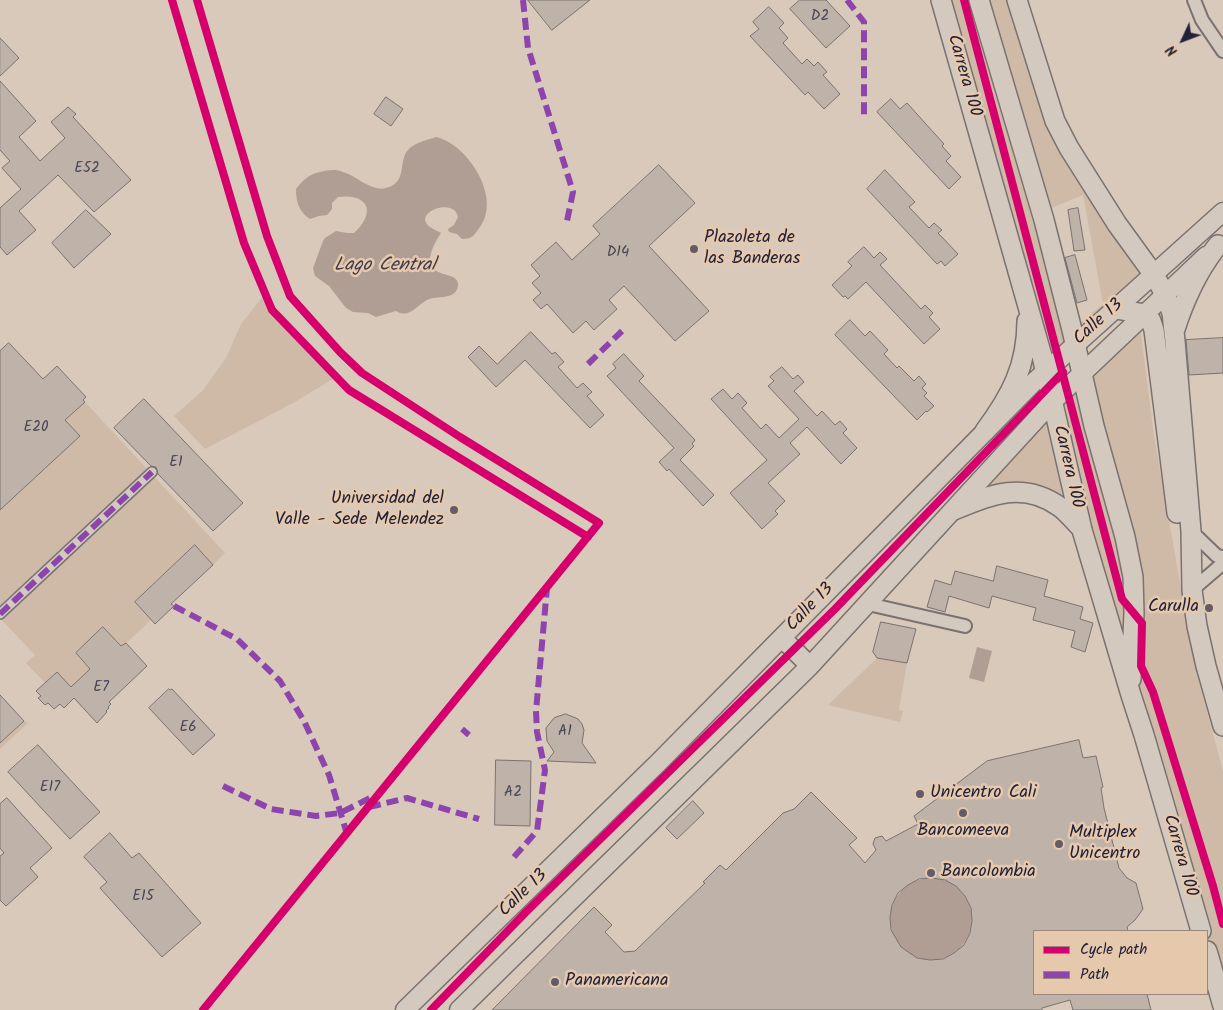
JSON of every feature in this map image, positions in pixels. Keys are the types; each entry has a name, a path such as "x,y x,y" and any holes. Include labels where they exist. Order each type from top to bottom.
{"main road":[{"name":"Carrera 100","path":"941,0 1046,372 1082,530 1201,930"},
{"path":"979,0 1044,220 1076,344 1094,426 1125,537 1133,577 1134,612 1131,695"},
{"path":"1017,0 1055,121 1069,148 1112,216 1154,275 1165,294 1172,313 1191,531 1192,590 1197,626 1206,666 1223,726"},
{"name":"Calle 13","path":"405,1010 659,762 985,431 1076,344 1223,212"},
{"path":"1174,330 1191,287 1201,269 1221,243"},
{"name":"Calle 13","path":"459,1010 810,666 1052,402 1221,243"},
{"path":"985,431 1013,389 1022,365 1027,338 1027,310 1022,283"},
{"path":"1116,309 1145,314 1151,321 1154,330 1180,532 1191,565"},
{"path":"954,510 981,498 1003,492 1026,492 1044,498 1060,508 1082,530"},
{"path":"782,638 810,666"},
{"path":"1208,954 1223,1006"}],"street":[{"path":"1194,0 1202,20 1223,51"},
{"path":"0,614 152,472"},
{"path":"1191,531 1217,556 1223,557"},
{"path":"1192,590 1223,565"},
{"path":"868,604 965,626"}],"shaded area":[{"path":"941,0 1017,0 1055,121 1154,275 985,431 1027,338","holes":["1083,195 1103,304 1079,324 1049,209"]},
{"path":"264,295 272,310 336,377 295,402 205,449 174,416 203,390 226,358 241,324"},
{"path":"1139,319 1154,436 1195,667 1223,771 1223,1006 1208,954 1208,930 1082,530 1026,492 954,510"},
{"path":"85,402 225,553 213,565 195,545 135,602 151,620 122,647 103,627 76,653 94,673 75,691 57,672 45,683 26,663 35,655 0,618 0,510 79,436 65,420"},
{"path":"877,658 907,663 899,710 903,711 900,722 828,705"},
{"path":"24,721 28,723 0,749 0,743"}],"water":[{"name":"Lago Central","path":"436,137 448,142 470,161 484,188 487,202 486,215 480,227 469,238 462,239 457,234 449,232 448,229 454,225 458,217 455,211 449,208 435,209 429,212 426,217 426,222 430,227 441,233 431,253 430,262 432,267 436,271 457,280 457,289 451,295 427,300 405,314 396,311 376,317 368,313 353,312 346,308 329,286 315,276 313,268 325,238 336,231 354,233 365,218 366,206 356,198 338,197 332,203 332,209 327,215 310,219 299,206 296,189 309,176 332,170 348,174 375,188 386,188 393,185 400,176 403,159 408,150 417,144"},
{"path":"977,647 992,651 984,682 969,678"},
{"path":"931,878 947,881 960,890 969,903 972,919 969,935 960,948 947,957 931,960 915,957 902,948 893,935 890,919 893,903 902,890 915,881"}],"building":[{"path":"528,0 590,0 552,30"},
{"path":"800,0 826,0 850,26 826,48 790,9"},
{"path":"769,7 784,23 779,28 788,38 783,43 802,64 807,59 814,66 818,62 827,72 823,75 840,94 824,109 808,92 805,95 750,36 759,29 753,22"},
{"path":"0,38 19,58 0,76"},
{"path":"0,81 36,121 19,137 40,161 65,138 51,122 68,107 76,114 73,117 131,180 94,212 58,175 19,211 36,230 7,255 0,247 0,208 21,189 2,168 10,161 0,150"},
{"path":"386,97 403,109 391,126 374,114"},
{"path":"891,99 900,109 907,103 944,144 942,146 951,156 946,161 961,177 949,189 877,112"},
{"path":"659,165 695,203 649,246 709,311 675,341 624,286 609,300 617,309 594,330 586,321 573,333 547,304 541,309 533,300 541,293 532,283 540,276 531,265 556,242 572,260 600,234 593,226"},
{"path":"885,170 915,202 909,207 929,228 934,223 942,230 938,233 958,254 945,266 941,261 937,264 867,189"},
{"path":"1078,208 1085,250 1074,251 1068,210"},
{"path":"86,210 111,234 74,268 52,243"},
{"path":"864,247 874,258 880,252 887,259 880,265 921,309 925,305 933,313 929,317 940,329 924,344 866,282 848,299 845,296 843,297 832,285 852,266 848,262"},
{"path":"1075,255 1087,300 1077,303 1065,258"},
{"path":"850,320 865,336 870,331 888,350 884,354 897,368 899,366 914,381 919,376 926,384 922,388 927,393 924,396 934,406 917,420 835,335"},
{"path":"531,332 552,354 555,352 564,362 558,367 577,388 583,383 592,392 587,396 604,415 590,428 525,360 496,387 468,357 479,346 497,364"},
{"path":"1223,338 1223,373 1189,375 1186,340"},
{"path":"9,343 43,379 57,366 86,397 83,400 85,402 65,420 80,436 0,510 0,351"},
{"path":"624,354 644,376 639,381 695,440 692,444 694,446 680,460 714,495 703,506 669,469 667,471 659,462 674,448 607,376 616,368 613,364"},
{"path":"782,367 793,379 798,375 804,382 794,391 817,416 822,411 835,425 840,421 847,429 843,433 857,448 841,464 807,427 790,443 800,454 768,483 785,501 775,511 778,514 762,529 730,493 767,460 711,399 723,389 732,399 738,393 747,403 742,408 761,429 766,424 779,438 799,419 768,386 774,381 770,377"},
{"path":"144,399 243,503 213,531 158,474 156,467 151,466 114,428"},
{"path":"195,545 213,565 171,604 174,606 155,624 135,602"},
{"path":"997,566 1048,580 1044,596 1083,607 1080,619 1093,623 1085,652 1071,647 1075,631 1033,620 1036,608 992,596 989,608 949,596 945,612 927,607 935,580 951,585 955,571 993,581"},
{"path":"881,622 916,629 907,663 877,658 873,652"},
{"path":"103,627 121,646 126,643 147,666 109,702 111,704 107,712 97,723 74,698 64,708 60,704 54,709 48,703 45,705 38,698 41,696 36,691 57,672 71,687 90,669 76,653"},
{"path":"169,689 172,689 215,735 193,755 149,708"},
{"path":"0,695 24,721 0,743"},
{"path":"566,714 578,719 582,724 584,730 582,743 596,763 547,761 554,752 547,741 546,728 554,718"},
{"path":"1079,740 1083,758 1096,756 1103,787 1101,788 1104,808 1119,868 1127,878 1136,883 1143,909 1127,927 1128,930 1033,930 1033,995 1147,995 1151,1010 1073,1010 1070,1000 1042,1008 1042,1010 492,1010 594,907 612,925 605,932 624,952 635,951 705,883 703,882 720,865 726,870 783,813 794,809 811,792 857,838 849,845 865,863 876,850 873,844 875,838 882,836 886,841 918,824 914,816 987,761","holes":["919,879 945,880 956,886 965,896 971,908 972,921 970,933 964,945 943,959 930,960 917,958 901,947 891,930 890,917 892,905 898,893"]},
{"path":"38,745 100,812 70,839 8,772"},
{"path":"496,760 531,761 530,826 495,825"},
{"path":"7,798 52,848 30,868 38,877 6,906 0,900 0,856 4,853 0,848 0,804"},
{"path":"693,801 704,813 677,839 666,828"},
{"path":"110,833 132,858 139,853 201,923 162,957 100,888 107,882 84,857"}],"marked path":[{"path":"523,0 528,48 573,192 567,221"},
{"path":"847,0 864,22 864,119"},
{"path":"588,364 622,331"},
{"path":"0,614 152,472"},
{"path":"514,857 537,831 545,770 537,732 536,711 547,588"},
{"path":"174,606 237,639 280,681 304,721 329,775 347,834"},
{"path":"462,729 469,735"},
{"path":"223,786 271,809 316,816 340,813 372,797"},
{"path":"369,807 407,798 479,819"}],"cycle path":[{"path":"172,0 244,243 272,310 349,390 588,537"},
{"path":"197,0 267,236 290,296 340,352 362,373 460,437 599,523 203,1010"},
{"path":"964,0 1122,599 1142,623 1141,666 1153,692 1223,924"},
{"path":"431,1010 526,912 835,609 1063,372"}],"place":[{"name":"Plazoleta de las Banderas","path":"694,249"},
{"name":"Universidad del Valle - Sede Melendez","path":"454,510"},
{"name":"Carulla","path":"1209,608"},
{"name":"Unicentro Cali","path":"920,794"},
{"name":"Bancomeeva","path":"963,813"},
{"name":"Multiplex Unicentro","path":"1059,844"},
{"name":"Bancolombia","path":"931,873"},
{"name":"Panamericana","path":"555,982"}]}
